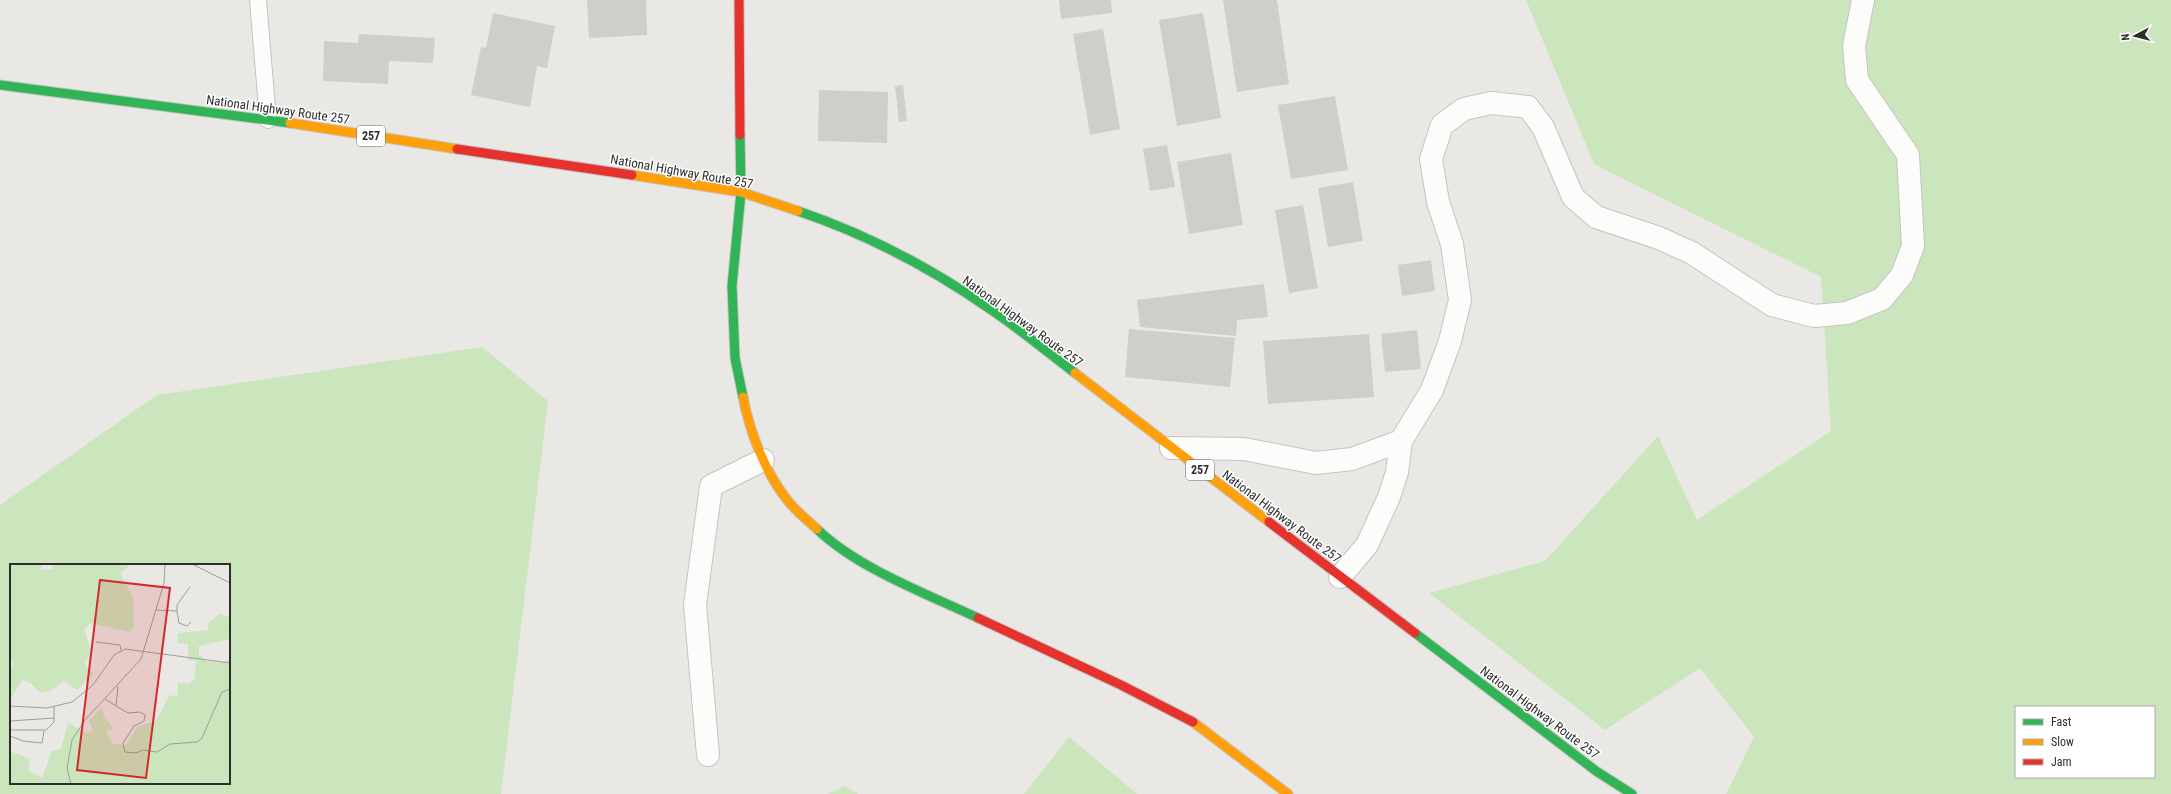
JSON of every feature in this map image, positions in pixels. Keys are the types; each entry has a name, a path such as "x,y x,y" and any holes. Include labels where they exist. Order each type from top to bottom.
{"main road":[{"path":"739,0 741,192 732,286 735,358 747,416 763,460 788,502 825,537 871,567 1121,685 1201,726 1288,794"},
{"name":"National Highway Route 257","path":"0,85 268,120 741,192 839,225 936,274 991,310 1596,771 1632,794"}],"street":[{"path":"1340,577 1367,545 1389,497 1397,472 1401,441 1432,390 1450,341 1460,300 1452,244 1438,202 1431,159 1442,125 1464,108 1492,103 1528,107 1544,127 1573,197 1596,217 1659,238 1692,253 1772,305 1814,316 1847,313 1882,299 1902,275 1913,246 1908,155 1857,80 1854,46 1863,0"},
{"path":"1171,448 1244,449 1316,463 1352,459 1401,441"},
{"path":"708,755 695,605 711,486 763,460"}],"lane":[{"path":"258,0 268,120"}],"green space":[{"path":"1526,0 2171,0 2171,794 1726,794 1754,737 1700,668 1605,730 1429,593 1545,561 1658,436 1697,520 1831,431 1821,277 1594,164"},
{"path":"482,347 548,401 501,794 0,794 0,505 157,395"},
{"path":"1069,737 1137,794 1024,794"},
{"path":"845,786 858,794 828,794"}],"building":[{"path":"587,0 646,0 647,35 589,38"},
{"path":"1059,0 1111,0 1112,13 1061,19"},
{"path":"1223,0 1277,0 1289,84 1237,92"},
{"path":"493,13 555,26 547,68 537,66 530,107 471,95 481,47 486,48"},
{"path":"1203,13 1221,118 1177,126 1159,20"},
{"path":"1103,29 1120,129 1090,135 1073,34"},
{"path":"359,34 435,38 433,63 389,61 388,84 323,81 324,41 358,43"},
{"path":"903,85 907,121 899,122 895,86"},
{"path":"819,90 888,92 887,143 818,141"},
{"path":"1335,96 1348,170 1291,179 1278,105"},
{"path":"1167,145 1175,187 1150,191 1143,149"},
{"path":"1231,153 1243,225 1189,234 1177,162"},
{"path":"1353,182 1363,241 1328,247 1318,188"},
{"path":"1303,205 1318,288 1289,293 1275,210"},
{"path":"1431,260 1435,291 1402,296 1398,265"},
{"path":"1264,284 1268,317 1237,320 1236,336 1140,327 1137,300"},
{"path":"1129,329 1235,338 1230,387 1125,377"},
{"path":"1417,330 1421,369 1385,372 1381,334"},
{"path":"1369,334 1374,397 1268,404 1263,341"}],"traffic: fast":[{"path":"0,85 290,123"},
{"path":"740,135 741,192 732,286 735,358 743,397"},
{"path":"798,211 873,241 945,280 1001,317 1075,373"},
{"path":"817,529 833,543 872,568 915,590 978,618"},
{"path":"1415,633 1596,771 1632,794"}],"traffic: slow":[{"path":"290,123 457,149"},
{"path":"632,175 741,192 798,211"},
{"path":"1075,373 1269,522"},
{"path":"743,397 754,438 772,478 791,505 817,529"},
{"path":"1193,722 1288,794"}],"traffic: jam":[{"path":"739,0 740,135"},
{"path":"457,149 632,175"},
{"path":"1269,522 1415,633"},
{"path":"978,618 1121,685 1193,722"}]}
